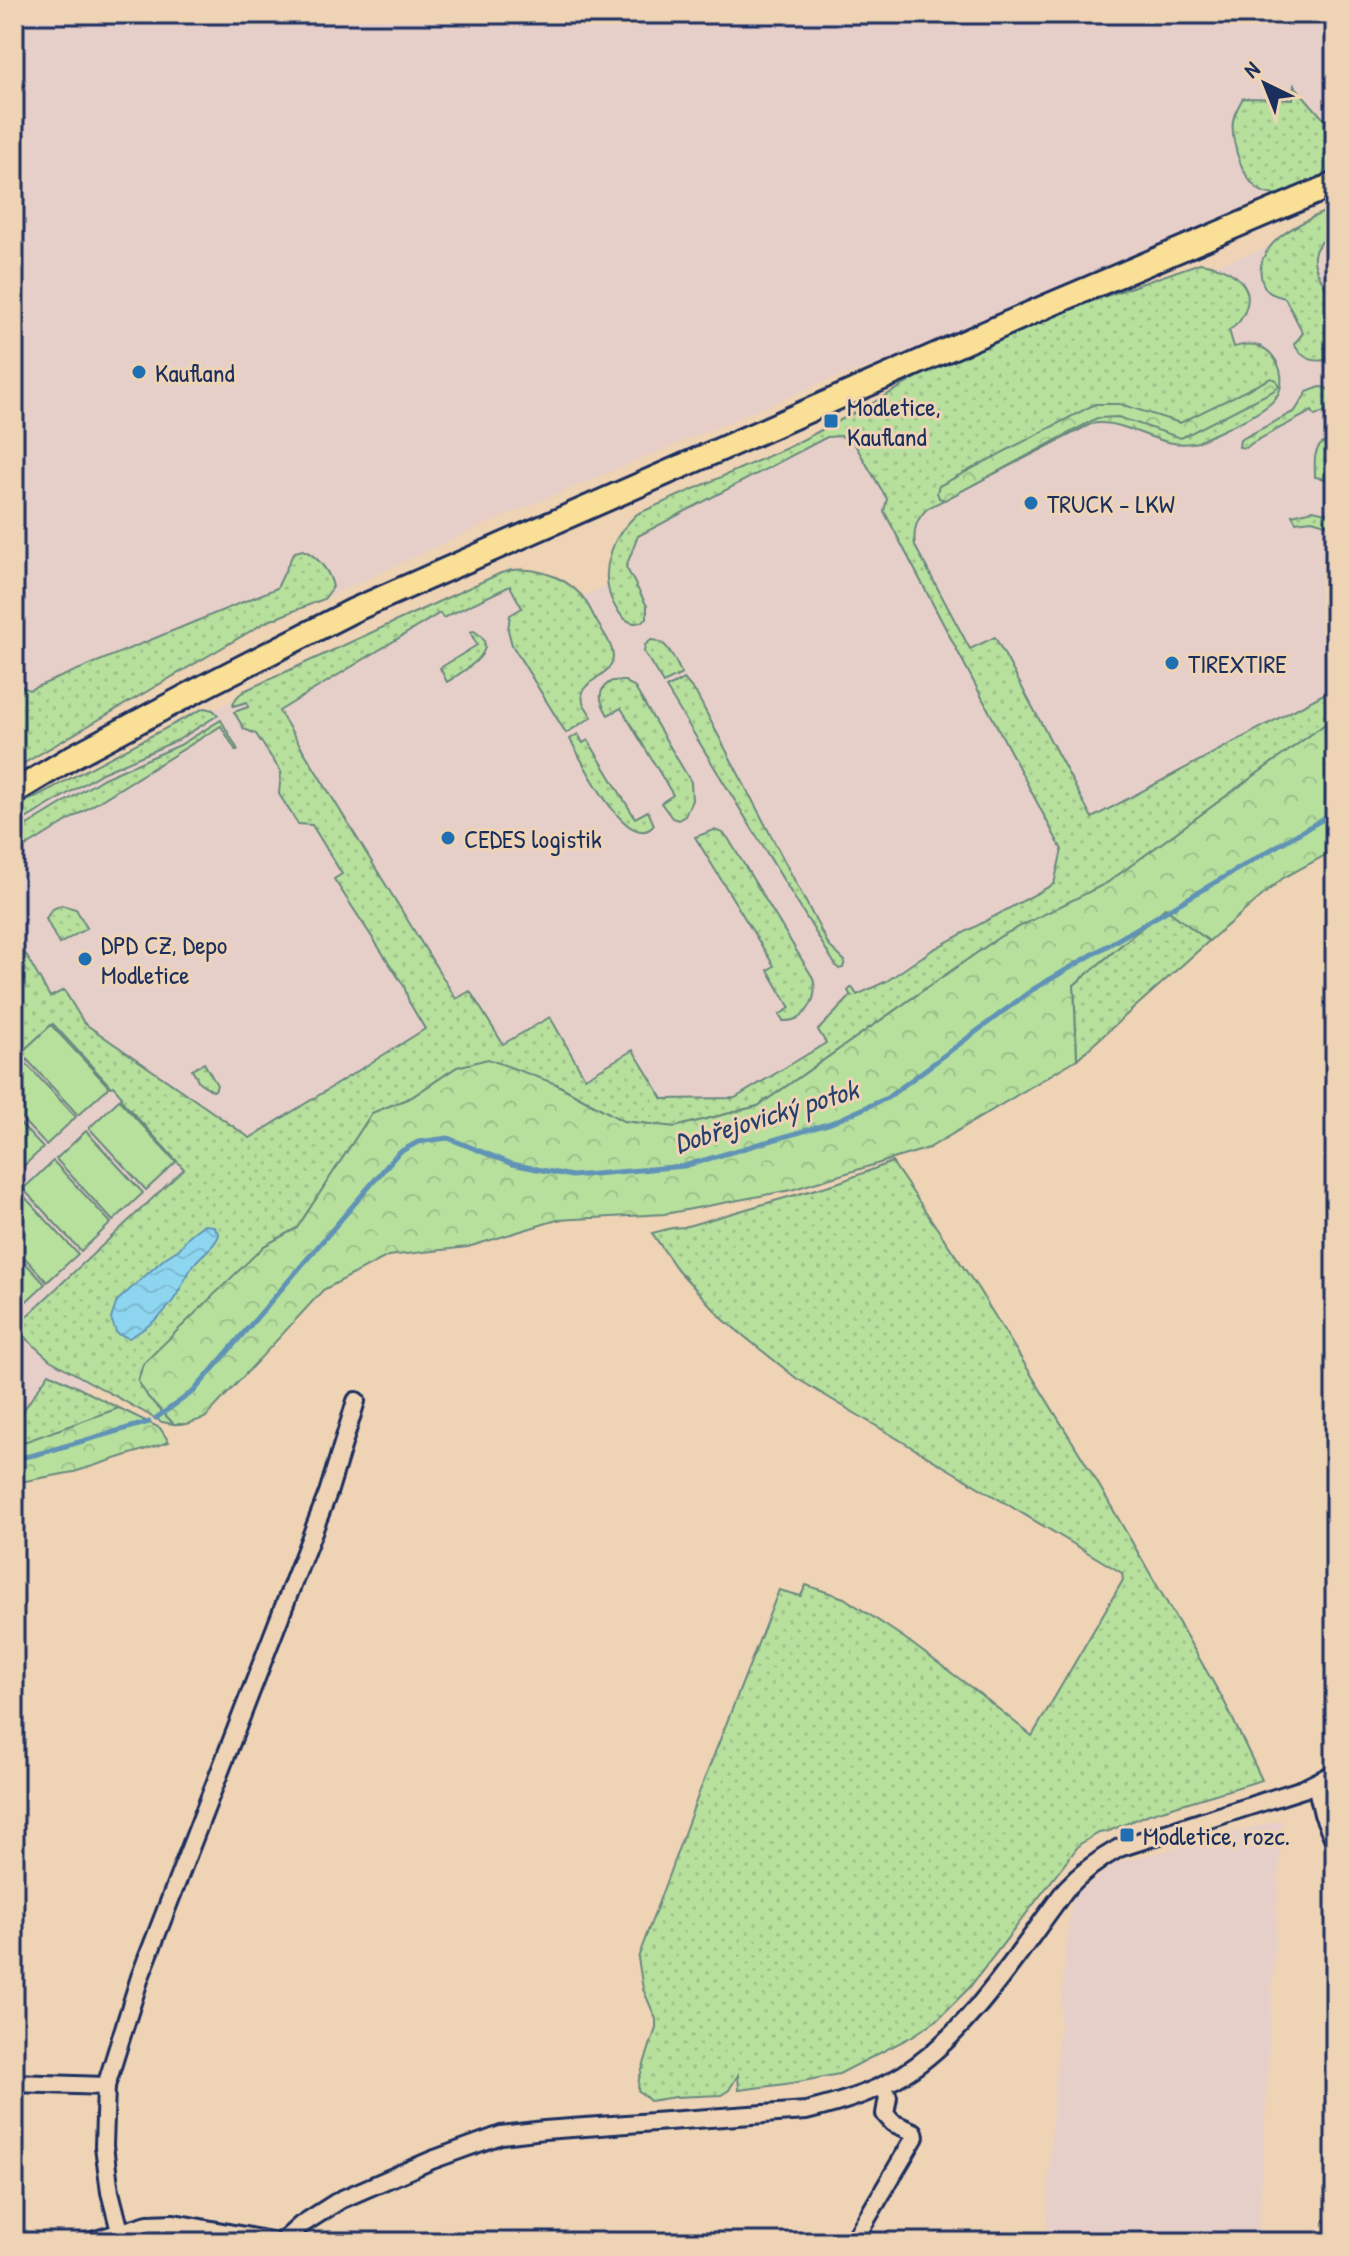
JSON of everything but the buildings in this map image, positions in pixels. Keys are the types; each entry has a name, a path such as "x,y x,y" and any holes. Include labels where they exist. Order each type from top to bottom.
{"main road":[{"path":"14,792 127,728 354,610 1047,306 1335,184"}],"street":[{"path":"120,2231 110,2192 104,2146 106,2086 140,1977 328,1493 356,1401"},
{"path":"89,2242 148,2224 174,2223 279,2242 340,2200 432,2160 501,2135 806,2111 883,2086 917,2066 976,2009 1081,1872 1119,1848 1316,1784 1335,1773"},
{"path":"1316,1784 1323,1814 1335,1842"},
{"path":"14,2083 106,2086"},
{"path":"853,2242 915,2137 914,2132 893,2123 885,2114 888,2097 883,2086"},
{"path":"198,2229 214,2242"}],"shaded area":[{"path":"14,14 1335,14 1335,168 920,352 826,381 479,527 324,599 286,584 29,690 14,700"},
{"path":"1335,214 1335,752 839,1081 608,1163 567,1074 416,1082 56,1415 14,1427 14,820 236,698 512,577 579,598 607,585 627,528 846,422 1196,272 1281,243"},
{"path":"1282,1820 1258,2242 1046,2242 1049,2164 1072,1897 1114,1864"}],"green space":[{"path":"1294,85 1335,127 1335,172 1295,190 1270,194 1253,184 1241,165 1234,141 1234,118 1243,98 1293,99"},
{"path":"1335,207 1335,233 1315,251 1314,260 1335,312 1335,357 1317,360 1306,357 1294,344 1303,333 1285,298 1266,289 1261,267 1265,254 1284,234"},
{"path":"1200,263 1228,272 1243,283 1248,300 1244,314 1229,330 1234,347 1259,346 1273,356 1281,380 1277,396 1271,403 1198,442 1184,444 1156,439 1117,425 1091,424 928,508 916,525 915,546 970,649 995,637 1092,818 1335,688 1335,717 1107,883 1001,936 758,1106 675,1127 623,1121 556,1084 457,1067 412,1097 372,1113 297,1228 264,1246 148,1397 174,1424 162,1422 50,1360 14,1328 184,1169 120,1099 122,1096 113,1086 53,1024 14,1059 14,934 50,997 64,990 84,1023 250,1138 425,1029 409,1002 404,986 334,879 342,874 312,825 298,824 279,794 281,772 256,734 244,729 234,712 248,707 247,702 233,706 244,691 501,573 533,570 554,576 586,601 609,642 613,656 605,672 582,692 583,703 592,717 566,733 512,645 508,630 510,615 522,608 510,586 443,618 440,613 279,711 456,999 470,991 503,1044 550,1017 585,1078 633,1050 663,1099 735,1098 826,1043 818,1030 851,996 848,991 852,987 857,995 887,981 932,950 1054,884 1062,850 884,511 887,499 854,443 841,436 827,437 638,536 626,567 647,606 647,618 640,622 627,620 612,601 607,579 609,560 617,538 637,514 789,447 937,366 1075,307"},
{"path":"1271,378 1279,386 1275,390 1181,438 1118,417 1097,418 945,500 939,498 939,486 1095,404 1120,404 1180,423"},
{"path":"1320,387 1335,395 1335,407 1315,416 1312,411 1246,448 1239,447 1240,440 1295,411 1307,392"},
{"path":"1324,442 1335,446 1335,481 1315,477 1316,453"},
{"path":"1313,510 1335,515 1335,527 1312,520 1296,522 1292,515"},
{"path":"303,550 318,560 329,575 333,587 324,599 266,622 14,769 14,683 29,690 277,588 292,556"},
{"path":"474,631 485,645 483,652 478,660 447,682 440,668 477,645 470,632"},
{"path":"651,640 667,647 682,674 663,683 644,652 645,645"},
{"path":"684,679 696,693 829,946 845,961 843,968 836,966 666,688"},
{"path":"612,681 625,681 635,688 691,782 692,800 685,816 678,820 672,818 661,803 673,795 621,708 608,715 603,705 601,692"},
{"path":"204,708 218,715 178,740 102,773 14,826 14,808"},
{"path":"1335,717 1335,850 1283,878 1209,941 1165,908 1074,985 1077,1059 929,1148 791,1190 665,1214 557,1220 468,1247 388,1256 323,1290 205,1418 187,1424 174,1424 148,1397 138,1381 143,1364 264,1246 297,1228 372,1113 412,1097 457,1067 488,1059 556,1084 623,1121 675,1127 758,1106 1001,936 1107,883"},
{"path":"221,720 238,750 221,726 14,854 14,833 104,778 180,745"},
{"path":"578,734 583,743 588,740 635,818 648,811 654,825 643,831 631,828 619,817 594,783 570,739"},
{"path":"714,830 728,838 813,978 812,1001 798,1018 783,1021 779,1015 790,1008 768,970 774,966 695,837"},
{"path":"61,905 76,909 87,928 59,944 46,919 51,910"},
{"path":"1165,908 1209,941 1077,1059 1074,985"},
{"path":"51,1025 109,1087 78,1115 21,1053"},
{"path":"18,1055 76,1117 46,1145 14,1111 14,1059"},
{"path":"204,1063 217,1085 213,1091 199,1082 192,1070"},
{"path":"119,1100 176,1162 146,1190 89,1128"},
{"path":"14,1117 43,1148 14,1175"},
{"path":"86,1131 143,1193 113,1221 56,1159"},
{"path":"53,1161 111,1223 81,1251 23,1189"},
{"path":"892,1162 979,1290 1096,1480 1225,1703 1262,1780 1149,1814 1099,1833 1080,1844 969,1988 937,2020 911,2037 839,2074 739,2090 738,2075 729,2090 721,2095 650,2101 638,2090 656,2019 643,1989 638,1958 779,1590 801,1596 806,1585 844,1598 903,1637 1032,1736 1123,1580 1122,1573 796,1378 724,1320 677,1269 652,1233 684,1227 837,1183"},
{"path":"20,1192 78,1254 47,1282 14,1246 14,1198"},
{"path":"14,1251 45,1284 15,1312 14,1312"},
{"path":"49,1373 119,1408 24,1443 14,1441 14,1424"},
{"path":"119,1408 160,1428 169,1442 74,1472 14,1483 14,1441 24,1442"}],"water":[{"path":"203,1225 213,1226 219,1234 218,1238 192,1267 172,1303 155,1320 129,1338 117,1334 111,1319 117,1301"}],"waterway":[{"name":"Dobřejovický potok","path":"156,1418 194,1391 398,1153 418,1142 448,1138 512,1164 572,1176 684,1166 831,1123 887,1098 1032,990 1335,812"},
{"name":"Dobřejovický potok","path":"14,1459 149,1422"}],"place":[{"name":"Kaufland","path":"139,372"},
{"name":"Modletice, Kaufland","path":"831,421"},
{"name":"TRUCK - LKW","path":"1031,503"},
{"name":"TIREXTIRE","path":"1172,663"},
{"name":"CEDES logistik","path":"448,838"},
{"name":"DPD CZ, Depo Modletice","path":"85,959"},
{"name":"Modletice, rozc.","path":"1127,1835"}]}
